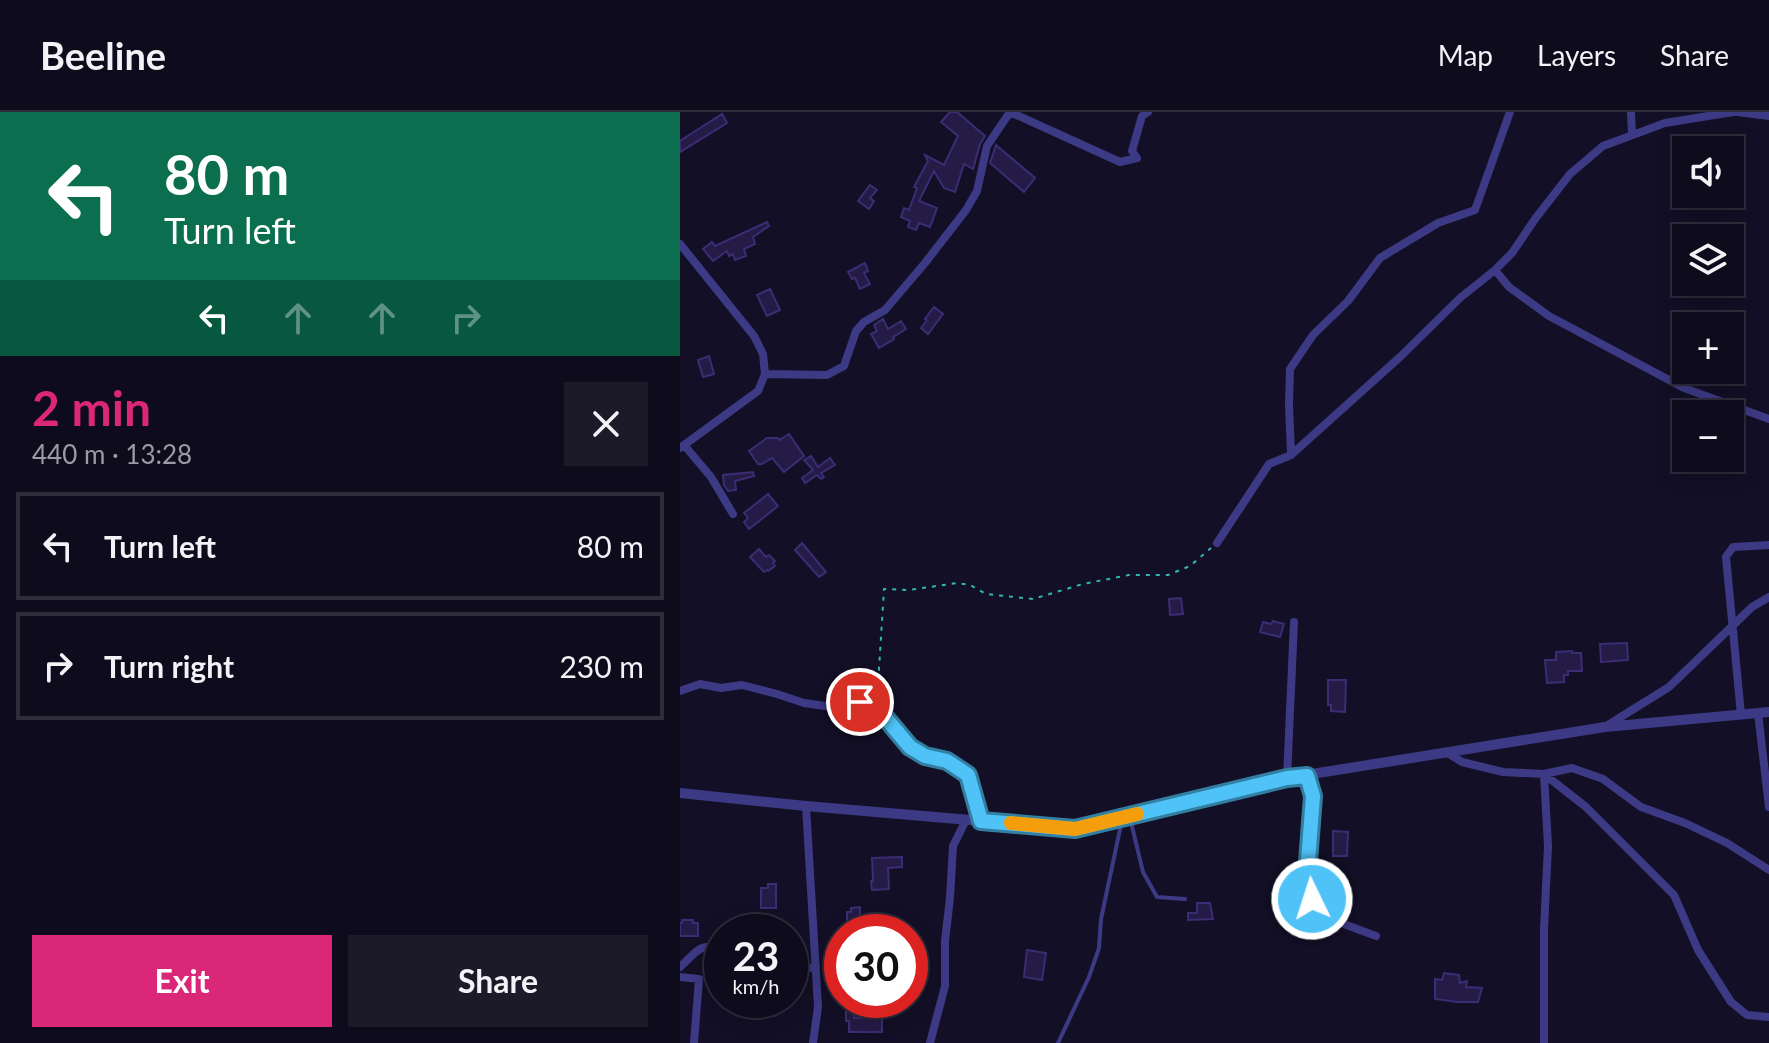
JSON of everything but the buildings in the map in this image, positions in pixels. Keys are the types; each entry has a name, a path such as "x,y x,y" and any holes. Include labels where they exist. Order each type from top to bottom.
{"street":[{"path":"765,374 827,375 844,366 856,331 864,322 885,310 966,210 977,191 987,146 1010,112 1120,162 1137,158 1132,151 1142,116 1148,112"},
{"path":"1291,455 1290,369 1313,335 1348,301 1380,258 1438,223 1475,210 1510,112"},
{"path":"1631,112 1632,135"},
{"path":"1217,543 1269,464 1291,455 1460,298 1495,270 1512,253 1570,174 1603,146 1665,123 1735,112 1769,116"},
{"path":"680,244 754,336 763,354 765,374 758,391 682,447 711,477 733,514"},
{"path":"1495,270 1509,287 1549,316 1684,388 1769,419"},
{"path":"1741,715 1726,557 1733,547 1769,545"},
{"path":"1605,727 1669,687 1752,607 1769,597"},
{"path":"1287,778 1294,622"},
{"path":"680,691 700,684 721,688 742,685 804,703 825,706 860,702 871,714 884,716 910,747 925,756 947,761 968,775 981,821"},
{"path":"680,793 1075,829 1287,778 1605,727 1764,712 1769,807"},
{"path":"1446,752 1462,762 1503,772 1544,774 1572,768 1603,779 1641,807 1727,843 1769,870"},
{"path":"1544,774 1586,807 1674,895 1698,950 1731,1002 1747,1015 1769,1017"},
{"path":"1544,774 1548,846 1544,1043"},
{"path":"1307,776 1313,796 1307,875 1312,899 1325,917 1376,936"},
{"path":"806,806 818,1007 813,1043"},
{"path":"930,1043 945,986 945,941 953,846 966,820"},
{"path":"680,967 704,946"},
{"path":"808,968 816,966"},
{"path":"680,977 699,979 694,1043"}],"lane":[{"path":"1126,817 1143,872 1157,897 1185,899"},
{"path":"1058,1043 1099,948 1106,890 1126,817"}],"path":[{"path":"860,702 878,685 884,589 909,590 957,583 970,585 986,594 1033,599 1083,584 1129,575 1168,575 1190,566 1217,543"}],"slow traffic":[{"path":"1011,823 1075,829 1137,814"}],"route":[{"path":"860,702 871,714 884,716 910,747 925,756 947,761 968,775 981,821 1075,829 1287,778 1307,776 1313,796 1307,875 1312,899"}]}
